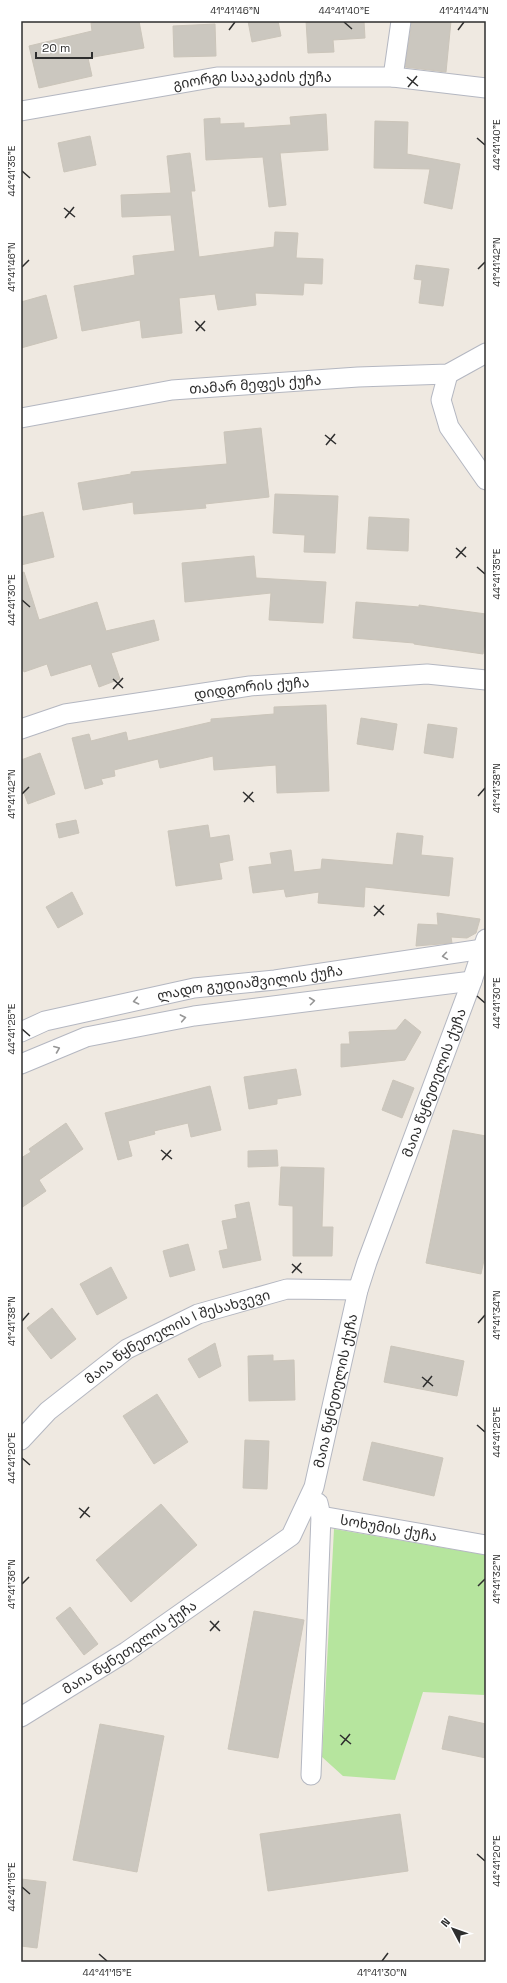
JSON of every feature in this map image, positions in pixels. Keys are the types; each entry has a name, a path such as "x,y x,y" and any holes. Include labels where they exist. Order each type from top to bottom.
{"street":[{"path":"393,78 402,21"},
{"name":"გიორგი სააკაძის ქუჩა","path":"21,111 217,77 393,78 486,88"},
{"name":"თამარ მეფეს ქუჩა","path":"21,418 172,390 358,377 448,374 486,353"},
{"path":"448,374 441,400 449,427 486,480"},
{"name":"დიდგორის ქუჩა","path":"21,729 65,714 250,686 427,674 486,680"},
{"name":"ლადო გუდიაშვილის ქუჩა","path":"21,1032 45,1021 194,988 275,980 342,970 484,944"},
{"name":"მაია წყნეთელის ქუჩა","path":"21,1718 126,1652 291,1536 314,1487 358,1290 367,1262 472,981 484,944"},
{"path":"342,970 346,997"},
{"path":"275,980 277,1005"},
{"name":"ლადო გუდიაშვილის ქუჩა","path":"21,1064 86,1037 194,1016 472,981"},
{"name":"მაია წყნეთელის I შესახვევი","path":"21,1440 48,1411 127,1349 198,1314 287,1289 358,1290"},
{"name":"სოხუმის ქუჩა","path":"314,1487 321,1516 486,1545"},
{"path":"311,1775 321,1516"}],"green space":[{"path":"334,1529 486,1555 486,1686 484,1695 423,1692 395,1780 343,1776 322,1757"}],"building":[{"path":"103,21 139,21 144,48 88,58 92,76 39,88 29,46 92,31 91,23"},
{"path":"248,21 278,21 281,36 252,42"},
{"path":"306,21 364,21 365,38 333,40 334,52 308,53"},
{"path":"412,21 451,21 446,72 405,67"},
{"path":"215,24 216,56 174,57 173,26"},
{"path":"326,114 328,150 280,153 286,205 269,207 263,157 206,160 204,119 220,118 220,124 244,123 244,128 291,125 290,117"},
{"path":"375,121 408,122 407,154 460,164 452,209 424,203 430,169 374,168"},
{"path":"90,136 96,165 64,172 58,143"},
{"path":"190,153 195,191 191,191 199,257 274,247 275,232 298,233 296,258 323,259 322,284 304,283 303,295 255,293 256,305 218,310 215,294 179,298 182,333 142,338 140,320 82,331 74,286 135,275 133,256 175,251 171,215 122,217 121,195 171,193 167,156"},
{"path":"416,265 449,269 443,306 419,303 422,280 414,279"},
{"path":"46,295 57,338 21,348 21,302"},
{"path":"261,428 269,497 205,504 206,508 134,514 133,502 83,510 78,483 131,474 131,472 227,464 224,432"},
{"path":"275,494 338,496 335,553 304,552 305,535 273,533"},
{"path":"43,512 54,557 21,565 21,517"},
{"path":"369,517 409,519 408,551 367,549"},
{"path":"254,556 256,578 326,582 323,623 269,620 271,593 185,602 182,563"},
{"path":"24,572 39,620 97,602 106,631 154,620 159,640 111,653 120,679 99,687 91,664 51,676 47,664 24,672 21,664 21,573"},
{"path":"356,602 419,607 419,605 486,614 486,636 483,654 414,643 353,638"},
{"path":"326,705 329,791 277,793 276,765 214,770 213,756 160,768 158,759 114,770 115,776 101,779 103,784 85,789 72,738 89,734 91,741 126,732 128,741 211,722 211,719 274,714 274,707"},
{"path":"361,718 397,724 393,750 357,744"},
{"path":"428,724 457,728 453,758 424,753"},
{"path":"40,753 55,794 28,804 21,785 21,760"},
{"path":"76,820 79,833 59,838 56,824"},
{"path":"208,825 210,838 229,835 233,860 219,863 222,879 176,886 168,831"},
{"path":"397,833 423,836 421,855 453,858 449,896 365,887 364,907 318,903 319,892 286,897 284,889 253,893 249,867 272,864 270,853 291,850 294,872 321,869 322,859 393,865"},
{"path":"72,892 83,914 58,928 46,907"},
{"path":"437,913 480,919 476,933 467,938 451,937 452,943 416,946 418,924 438,925"},
{"path":"405,1019 421,1032 405,1060 341,1067 341,1044 350,1044 349,1032 396,1030"},
{"path":"296,1069 301,1095 277,1099 277,1104 249,1109 244,1077"},
{"path":"393,1080 414,1088 402,1118 382,1110"},
{"path":"210,1086 221,1130 191,1137 188,1123 154,1131 155,1134 128,1141 132,1156 118,1160 105,1113"},
{"path":"66,1123 83,1149 39,1180 46,1191 21,1208 21,1158 31,1152 29,1149"},
{"path":"453,1130 486,1136 486,1251 481,1274 426,1263"},
{"path":"277,1150 278,1166 248,1167 248,1151"},
{"path":"281,1167 324,1168 322,1227 333,1227 332,1256 293,1256 293,1206 279,1205"},
{"path":"249,1202 261,1260 223,1268 219,1251 228,1249 222,1221 237,1218 235,1205"},
{"path":"188,1244 195,1270 170,1277 163,1251"},
{"path":"111,1267 127,1298 97,1315 80,1284"},
{"path":"52,1308 76,1339 51,1359 27,1328"},
{"path":"215,1343 221,1366 199,1378 188,1359"},
{"path":"391,1346 464,1361 457,1396 384,1382"},
{"path":"273,1355 273,1361 294,1360 295,1400 249,1401 248,1356"},
{"path":"157,1394 188,1442 154,1464 123,1416"},
{"path":"245,1440 269,1441 267,1489 243,1488"},
{"path":"372,1442 443,1458 434,1496 363,1480"},
{"path":"161,1504 197,1545 131,1602 96,1560"},
{"path":"70,1607 98,1644 84,1655 56,1618"},
{"path":"254,1611 304,1620 278,1758 228,1749"},
{"path":"449,1716 486,1724 486,1758 442,1749"},
{"path":"100,1724 164,1736 137,1872 73,1860"},
{"path":"400,1814 408,1871 268,1891 260,1834"},
{"path":"21,1879 46,1882 37,1948 21,1946"}]}
